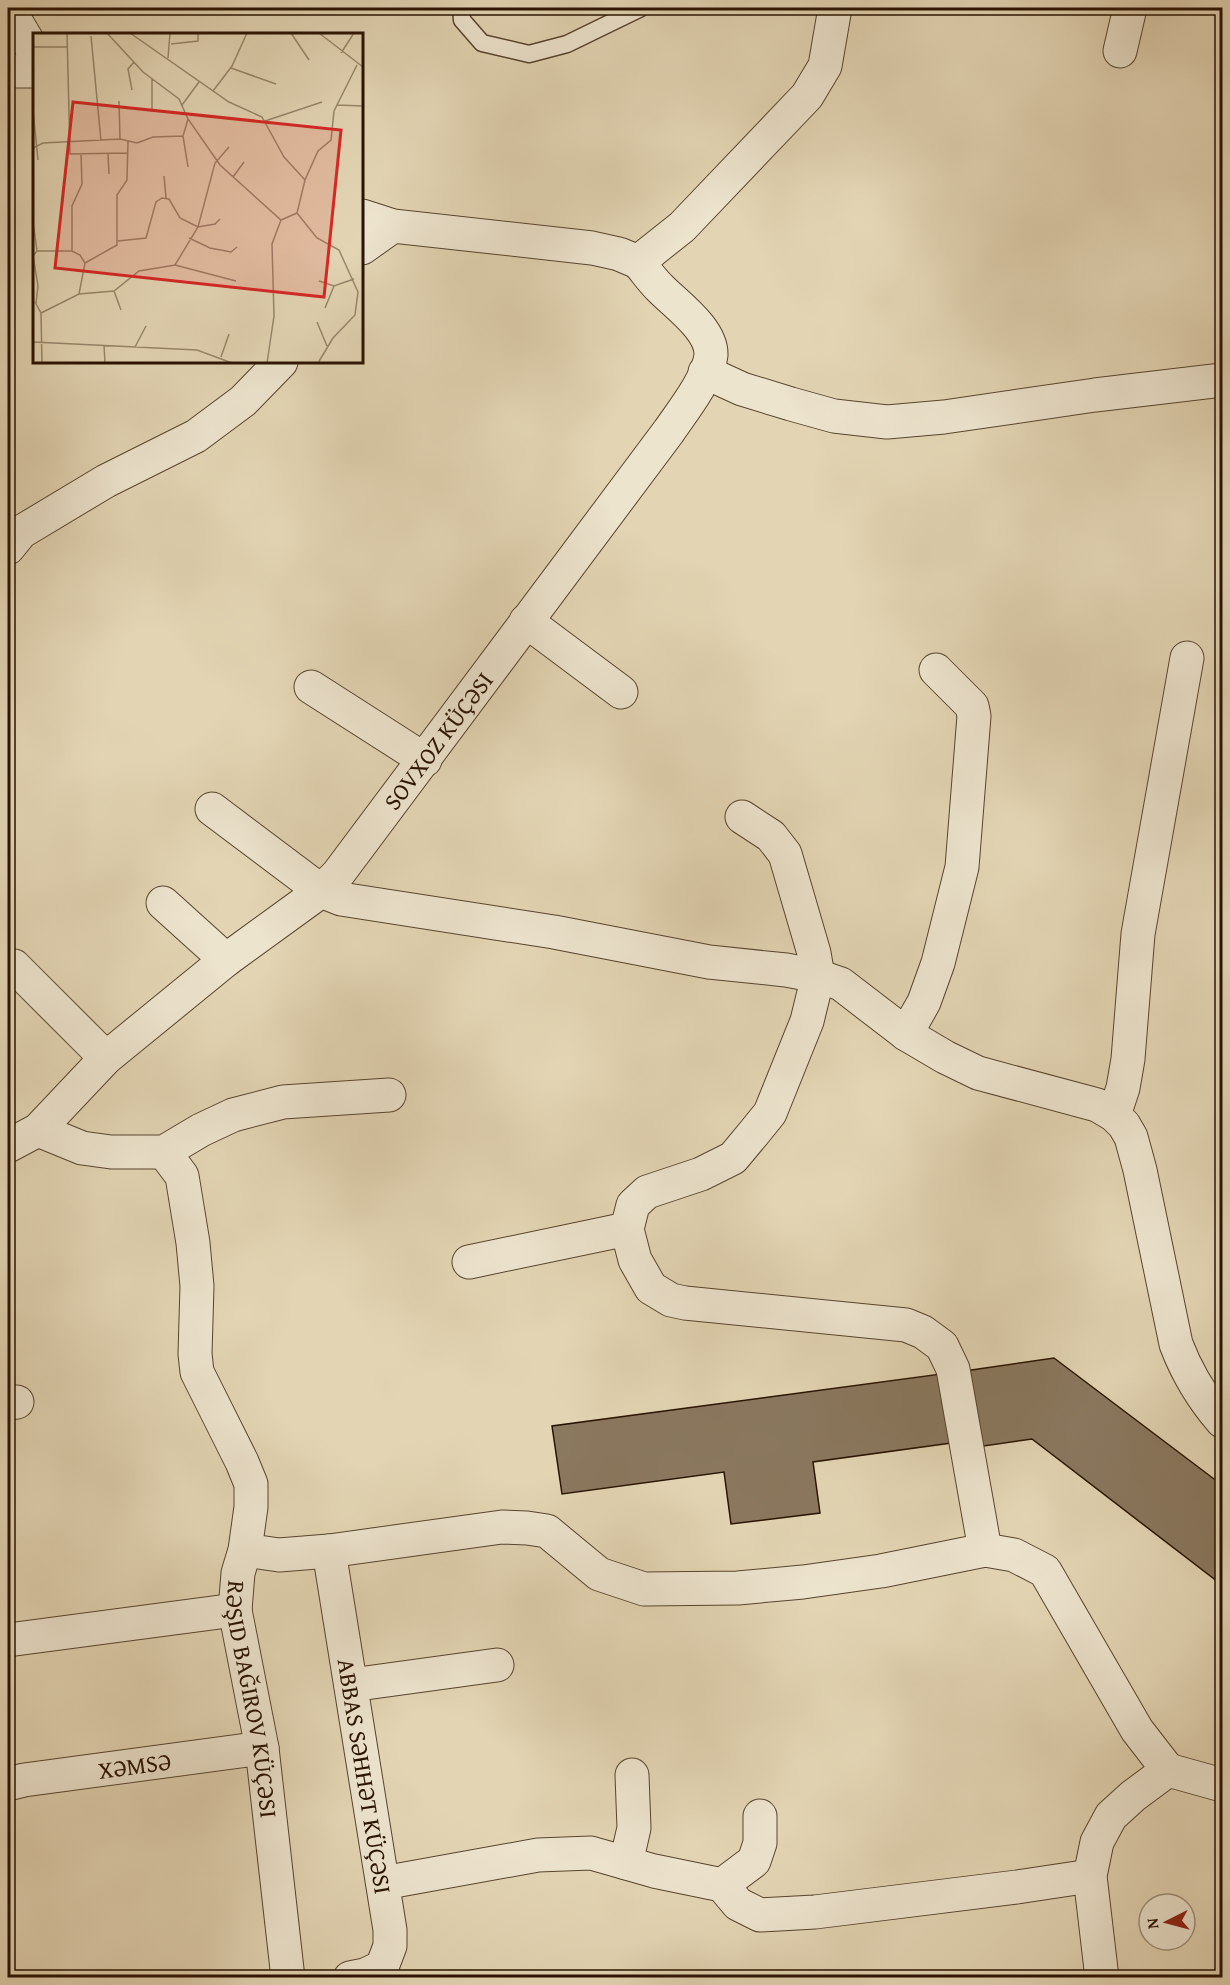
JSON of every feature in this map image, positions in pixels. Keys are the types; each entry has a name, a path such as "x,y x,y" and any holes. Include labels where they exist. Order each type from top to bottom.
{"street":[{"path":"8,8 33,50"},
{"path":"363,216 393,226 592,248 619,254 638,262 682,227 807,96 825,66 835,8"},
{"path":"1120,51 1130,8"},
{"path":"8,71 33,71"},
{"path":"363,247 393,226"},
{"name":"SOVXOZ KÜÇƏSI","path":"8,1146 38,1130 106,1058 226,960 321,891 351,859 669,431 705,372 711,355 708,340 701,328 657,285 638,262"},
{"path":"8,548 21,532 106,480 196,436 243,401 280,363"},
{"path":"705,372 742,389 834,416 887,422 944,417 1095,395 1222,380"},
{"path":"526,621 621,692"},
{"path":"1114,1115 1124,1088 1138,934 1187,658"},
{"path":"906,1034 924,1002 938,963 962,867 974,717 972,706 936,670"},
{"path":"310,687 425,760"},
{"path":"212,809 321,891 341,899 554,932 709,962 786,970 818,976 841,984 906,1034 945,1058 978,1073 1089,1102 1114,1115 1131,1137 1140,1170 1176,1344 1186,1369 1210,1407 1222,1421"},
{"path":"742,817 771,836 785,854 814,953 818,976 807,1021 770,1113 733,1158 701,1174 647,1192 633,1205 627,1229 634,1260 651,1288 671,1300 906,1325 923,1332 942,1346 953,1369 985,1550"},
{"path":"163,903 226,960"},
{"path":"14,966 106,1058"},
{"path":"38,1130 82,1148 111,1152 164,1152 201,1130 233,1115 283,1102 389,1095"},
{"path":"164,1152 182,1176 193,1243 197,1286 195,1354 197,1372 251,1484 245,1550 238,1573 235,1610 262,1748 288,1977"},
{"path":"469,1262 627,1229"},
{"path":"245,1550 279,1556 502,1527 527,1528 547,1531 599,1574 644,1589 738,1588 803,1582 881,1571 985,1550 1014,1555 1045,1571 1137,1730 1168,1770 1222,1785"},
{"name":"ABBAS SƏHHƏT KÜÇƏSI","path":"329,1551 390,1930 390,1946 382,1967 365,1975 350,1977"},
{"path":"8,1640 235,1610"},
{"path":"351,1685 497,1665"},
{"name":"XƏMSƏ","path":"8,1784 262,1748"},
{"path":"1102,1977 1090,1876 1097,1842 1111,1816 1168,1770"},
{"path":"626,1863 634,1828 632,1775"},
{"path":"722,1885 754,1861 760,1843 760,1816"},
{"path":"383,1883 538,1856 591,1853 722,1885 738,1904 760,1915 815,1912 1090,1876"}],"lane":[{"path":"460,8 462,20 482,43 529,54 567,44 641,8"}],"building":[{"path":"1054,1358 1222,1485 1222,1585 1032,1439 977,1447 965,1371"},
{"path":"941,1374 951,1443 813,1462 820,1513 731,1524 724,1472 562,1494 552,1426"}]}
